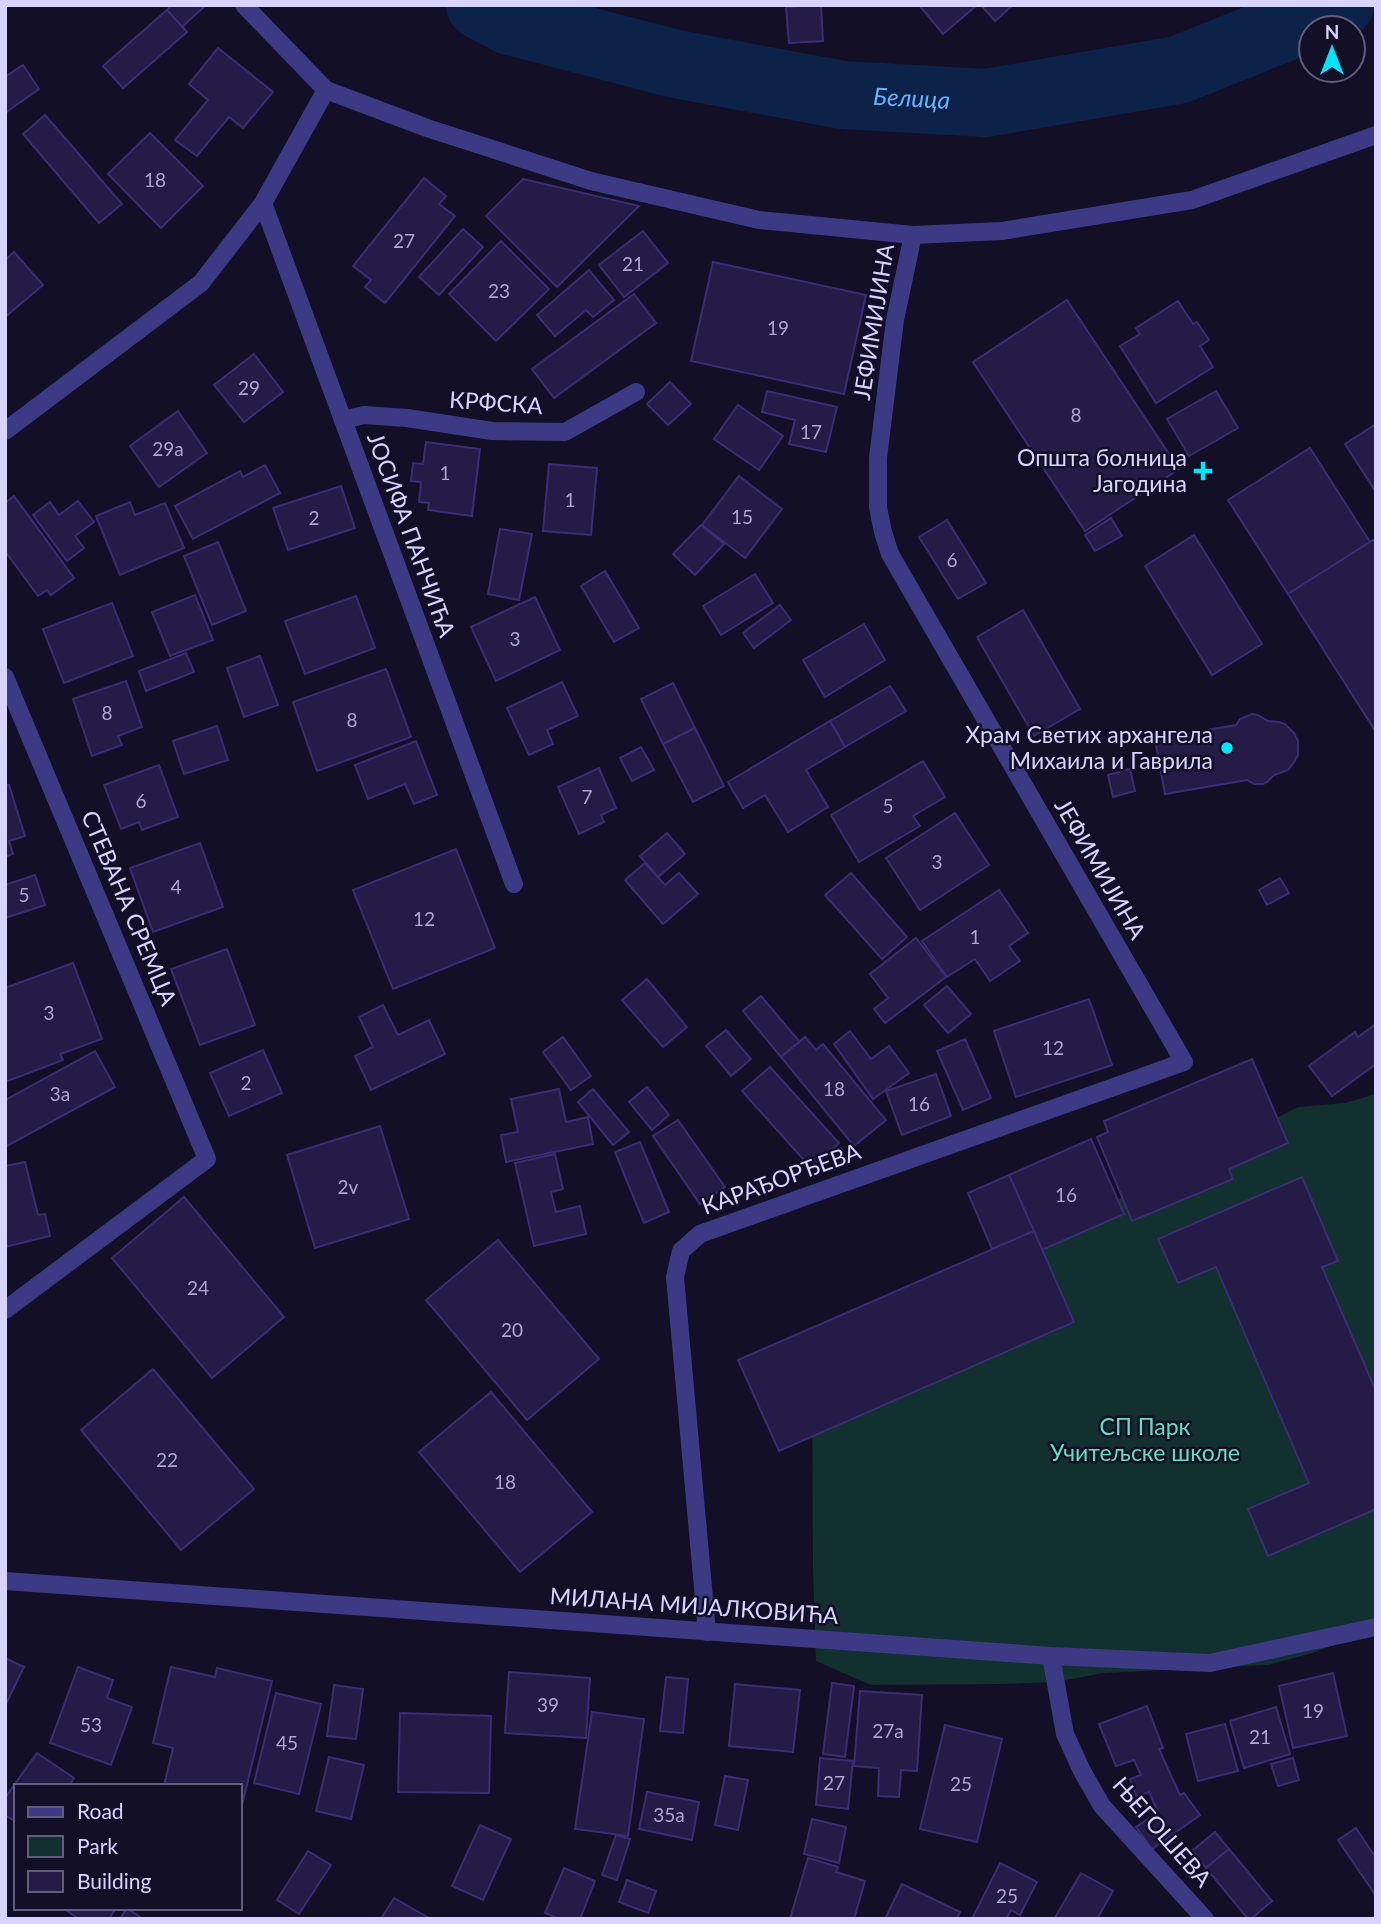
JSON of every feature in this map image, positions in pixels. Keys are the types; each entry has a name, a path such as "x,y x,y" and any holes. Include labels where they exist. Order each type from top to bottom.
{"street":[{"name":"ЈЕФИМИЈИНА","path":"244,5 326,90 427,128 591,181 759,219 913,235 895,320 878,458 878,506 886,543 1184,1062"},
{"path":"5,431 201,283 263,203 326,90"},
{"path":"913,235 1002,232 1192,200 1376,135"},
{"name":"ЈОСИФА ПАНЧИЋА","path":"263,203 514,884"},
{"name":"КРФСКА","path":"343,420 364,415 407,418 492,431 565,432 636,392"},
{"name":"СТЕВАНА СРЕМЦА","path":"5,677 207,1159 5,1310"},
{"name":"КАРАЂОРЂЕВА","path":"707,1632 675,1277 681,1251 700,1234 1184,1062"},
{"name":"МИЛАНА МИЈАЛКОВИЋА","path":"5,1581 1051,1656 1210,1663 1376,1627"},
{"name":"ЊЕГОШЕВА","path":"1051,1656 1065,1734 1082,1772 1102,1806 1205,1919"}],"green space":[{"name":"СП Парк Учитељске школе","path":"1376,1094 1376,1630 1312,1653 1268,1665 1103,1673 1056,1682 871,1685 816,1661 812,1378 1088,1214 1298,1107 1345,1103"}],"building":[{"path":"172,5 206,5 182,27 167,10"},
{"path":"821,5 823,41 789,43 786,7"},
{"path":"919,5 977,5 943,34"},
{"path":"981,5 1013,5 995,21"},
{"path":"167,10 187,32 123,88 103,66"},
{"path":"218,48 273,92 243,128 229,117 197,156 175,140 208,100 189,84"},
{"path":"23,65 39,89 5,113 5,77"},
{"path":"45,115 122,204 99,223 23,134"},
{"path":"150,133 203,186 161,228 108,174"},
{"path":"424,178 446,196 439,204 455,216 385,303 365,287 371,280 353,266"},
{"path":"523,179 639,206 557,287 486,216"},
{"path":"463,229 483,247 439,295 419,277"},
{"path":"643,231 668,263 624,297 599,265"},
{"path":"501,241 549,289 496,341 449,294"},
{"path":"14,252 43,285 5,317 5,260"},
{"path":"713,262 866,295 844,394 691,361"},
{"path":"589,270 614,300 593,317 586,310 555,336 537,315"},
{"path":"634,294 656,323 554,398 532,369"},
{"path":"1067,300 1179,469 1085,531 973,362"},
{"path":"1178,301 1193,324 1197,322 1209,340 1200,346 1213,367 1156,403 1120,346 1140,334 1136,328"},
{"path":"254,354 283,392 244,422 214,385"},
{"path":"670,382 691,404 668,425 647,404"},
{"path":"767,391 837,407 826,452 789,444 795,420 762,412"},
{"path":"1216,391 1238,428 1189,456 1167,419"},
{"path":"738,405 783,436 759,470 714,439"},
{"path":"178,411 207,453 159,487 130,446"},
{"path":"1376,424 1376,492 1345,444"},
{"path":"426,442 480,449 472,516 428,510 429,503 419,502 421,482 411,481 413,463 423,464"},
{"path":"1310,448 1370,542 1288,594 1228,500"},
{"path":"549,464 597,468 591,535 543,531"},
{"path":"265,465 280,493 193,539 175,506 240,471 243,477"},
{"path":"739,476 782,509 745,558 702,525"},
{"path":"341,486 355,528 288,550 273,508"},
{"path":"14,496 74,578 51,595 47,590 38,596 5,551 5,503"},
{"path":"78,501 94,522 75,536 84,548 67,561 33,515 50,502 59,515"},
{"path":"130,502 135,515 165,503 184,548 120,575 96,516"},
{"path":"1111,518 1122,536 1095,551 1085,535"},
{"path":"947,520 986,583 958,599 919,537"},
{"path":"701,525 724,544 695,575 673,554"},
{"path":"500,529 532,534 519,600 488,594"},
{"path":"1194,535 1262,644 1212,675 1145,566"},
{"path":"1373,540 1376,544 1376,732 1288,594"},
{"path":"218,542 246,611 212,625 184,556"},
{"path":"605,571 639,628 614,642 581,586"},
{"path":"755,574 773,603 721,635 703,606"},
{"path":"195,595 213,640 170,656 152,612"},
{"path":"356,596 375,648 305,674 285,621"},
{"path":"535,597 560,650 496,681 471,627"},
{"path":"112,603 133,656 64,683 43,629"},
{"path":"780,605 791,620 754,648 743,633"},
{"path":"1023,610 1080,709 1034,736 977,637"},
{"path":"864,624 885,660 825,697 803,660"},
{"path":"186,653 194,672 146,691 139,671"},
{"path":"260,656 278,705 244,717 227,668"},
{"path":"386,669 411,737 317,771 293,702"},
{"path":"126,681 142,727 118,736 122,745 92,756 73,699"},
{"path":"562,682 578,716 547,730 553,744 529,755 507,708"},
{"path":"673,683 695,728 663,744 641,699"},
{"path":"890,686 906,711 845,747 830,721"},
{"name":"Храм Светих архангела Михаила и Гаврила","path":"1252,714 1285,724 1294,733 1298,741 1298,755 1288,770 1274,775 1263,784 1254,784 1247,780 1165,794 1155,739 1236,725 1240,719"},
{"path":"830,721 845,747 806,770 828,807 788,832 765,795 743,808 728,782"},
{"path":"217,726 228,760 184,774 173,741"},
{"path":"695,728 724,786 693,802 663,744"},
{"path":"416,741 437,795 414,804 405,784 368,799 355,765"},
{"path":"641,747 654,770 632,781 620,758"},
{"path":"923,761 945,797 913,816 920,826 859,862 831,815"},
{"path":"159,765 178,817 142,830 139,822 121,829 104,785"},
{"path":"599,768 616,808 601,815 604,822 579,834 558,787"},
{"path":"1130,769 1135,791 1113,797 1108,775"},
{"path":"9,785 25,836 9,841 13,854 5,857 5,786"},
{"path":"955,813 989,865 920,910 886,858"},
{"path":"667,833 685,854 658,877 640,856"},
{"path":"200,843 223,907 153,932 130,868"},
{"path":"456,849 495,948 393,989 353,890"},
{"path":"645,863 665,885 679,873 698,894 663,924 625,880"},
{"path":"851,873 907,937 882,959 825,895"},
{"path":"35,875 45,905 5,918 5,885"},
{"path":"1280,878 1289,893 1267,905 1259,890"},
{"path":"999,890 1028,933 1009,946 1020,961 990,981 975,959 947,977 922,941"},
{"path":"916,938 946,977 885,1023 874,1009 888,998 870,974"},
{"path":"227,949 255,1025 200,1045 171,969"},
{"path":"73,963 102,1039 60,1054 63,1060 5,1082 5,988"},
{"path":"647,979 687,1027 663,1047 622,1000"},
{"path":"947,986 971,1014 948,1033 924,1005"},
{"path":"761,996 800,1042 781,1057 743,1011"},
{"path":"1089,999 1112,1065 1016,1097 994,1031"},
{"path":"383,1005 398,1035 429,1020 445,1054 371,1090 355,1056 373,1047 359,1017"},
{"path":"1376,1024 1376,1064 1332,1096 1309,1066 1355,1032 1358,1037"},
{"path":"726,1030 751,1059 731,1076 706,1046"},
{"path":"850,1031 871,1059 889,1046 909,1073 873,1099 834,1044"},
{"path":"563,1037 591,1076 571,1090 543,1052"},
{"path":"805,1037 816,1050 823,1044 886,1120 854,1146 781,1057"},
{"path":"965,1039 991,1098 963,1110 937,1051"},
{"path":"263,1050 282,1093 229,1116 210,1073"},
{"path":"95,1051 115,1087 5,1147 5,1100"},
{"path":"1252,1059 1288,1143 1229,1169 1233,1179 1132,1221 1097,1137 1108,1132 1104,1121"},
{"path":"770,1067 839,1143 812,1169 742,1091"},
{"path":"936,1074 951,1116 902,1135 886,1091"},
{"path":"647,1087 669,1115 652,1130 629,1102"},
{"path":"559,1089 566,1122 588,1117 593,1144 506,1162 501,1135 518,1132 511,1099"},
{"path":"593,1089 629,1132 613,1145 578,1102"},
{"path":"678,1120 725,1187 700,1204 653,1136"},
{"path":"380,1126 409,1219 315,1248 287,1155"},
{"path":"1091,1139 1124,1214 1042,1250 1009,1175"},
{"path":"640,1142 669,1212 644,1223 615,1152"},
{"path":"555,1154 563,1189 551,1192 556,1212 580,1206 586,1234 534,1246 515,1163"},
{"path":"25,1162 38,1215 45,1214 50,1236 5,1247 5,1166"},
{"path":"1009,1175 1034,1231 992,1249 968,1193"},
{"path":"1302,1177 1338,1261 1322,1267 1376,1391 1376,1509 1268,1556 1248,1509 1309,1483 1216,1267 1178,1283 1158,1239"},
{"path":"184,1197 284,1317 212,1378 112,1258"},
{"path":"1034,1231 1074,1322 779,1451 738,1360"},
{"path":"498,1240 599,1359 527,1420 426,1300"},
{"path":"153,1369 254,1489 181,1550 81,1430"},
{"path":"491,1392 592,1512 520,1572 419,1452"},
{"path":"5,1658 24,1667 5,1706"},
{"path":"78,1667 113,1680 107,1698 132,1707 111,1765 50,1743"},
{"path":"171,1667 215,1677 217,1668 272,1681 242,1805 242,1784 164,1784 173,1748 153,1743"},
{"path":"509,1672 590,1678 586,1738 505,1733"},
{"path":"1333,1673 1347,1736 1293,1748 1279,1686"},
{"path":"666,1677 688,1679 683,1733 660,1731"},
{"path":"832,1683 854,1686 845,1757 823,1754"},
{"path":"735,1684 800,1690 793,1752 729,1746"},
{"path":"334,1685 363,1689 356,1739 327,1736"},
{"path":"860,1691 922,1695 917,1771 901,1770 899,1797 878,1796 879,1768 854,1766"},
{"path":"276,1693 321,1704 299,1794 254,1783"},
{"path":"1147,1706 1163,1748 1159,1749 1180,1795 1184,1793 1200,1815 1152,1849 1136,1827 1158,1812 1149,1792 1137,1797 1130,1779 1141,1775 1134,1760 1116,1766 1099,1724"},
{"path":"1276,1707 1290,1754 1244,1768 1230,1721"},
{"path":"592,1712 644,1719 628,1836 575,1829"},
{"path":"400,1713 491,1716 489,1793 398,1792"},
{"path":"1225,1724 1238,1771 1198,1781 1186,1734"},
{"path":"945,1725 1002,1739 977,1842 920,1829"},
{"path":"37,1753 74,1778 70,1784 15,1784"},
{"path":"329,1757 364,1765 351,1819 316,1811"},
{"path":"820,1758 853,1761 848,1809 816,1805"},
{"path":"1293,1758 1299,1780 1278,1786 1271,1764"},
{"path":"725,1776 748,1780 738,1830 715,1825"},
{"path":"14,1785 14,1821 5,1815 5,1798"},
{"path":"647,1792 699,1802 692,1840 639,1829"},
{"path":"812,1819 846,1827 839,1863 804,1854"},
{"path":"480,1825 511,1839 483,1900 452,1886"},
{"path":"1356,1828 1376,1858 1376,1896 1338,1840"},
{"path":"1215,1832 1229,1849 1206,1868 1192,1851"},
{"path":"616,1835 630,1839 617,1880 602,1875"},
{"path":"1229,1849 1272,1901 1251,1919 1248,1919 1206,1868"},
{"path":"308,1851 331,1865 299,1914 277,1900"},
{"path":"808,1858 838,1867 836,1872 865,1881 854,1919 790,1919"},
{"path":"1000,1863 1037,1882 1020,1915 1011,1910 1006,1919 972,1919"},
{"path":"564,1868 595,1881 580,1919 560,1919 545,1913"},
{"path":"1081,1873 1113,1891 1097,1919 1054,1919"},
{"path":"627,1880 656,1891 648,1913 619,1902"},
{"path":"902,1884 960,1912 957,1919 885,1919"},
{"path":"394,1898 429,1918 429,1919 381,1919"},
{"path":"66,1910 115,1910 109,1919 79,1919"},
{"path":"126,1910 130,1910 143,1919 120,1919"}],"waterway":[{"name":"Белица","path":"480,5 510,21 676,64 843,95 986,103 1178,70 1340,5"}],"place":[{"name":"Општа болница Јагодина","path":"1203,471"},
{"name":"Храм Светих архангела Михаила и Гаврила","path":"1227,748"}]}
